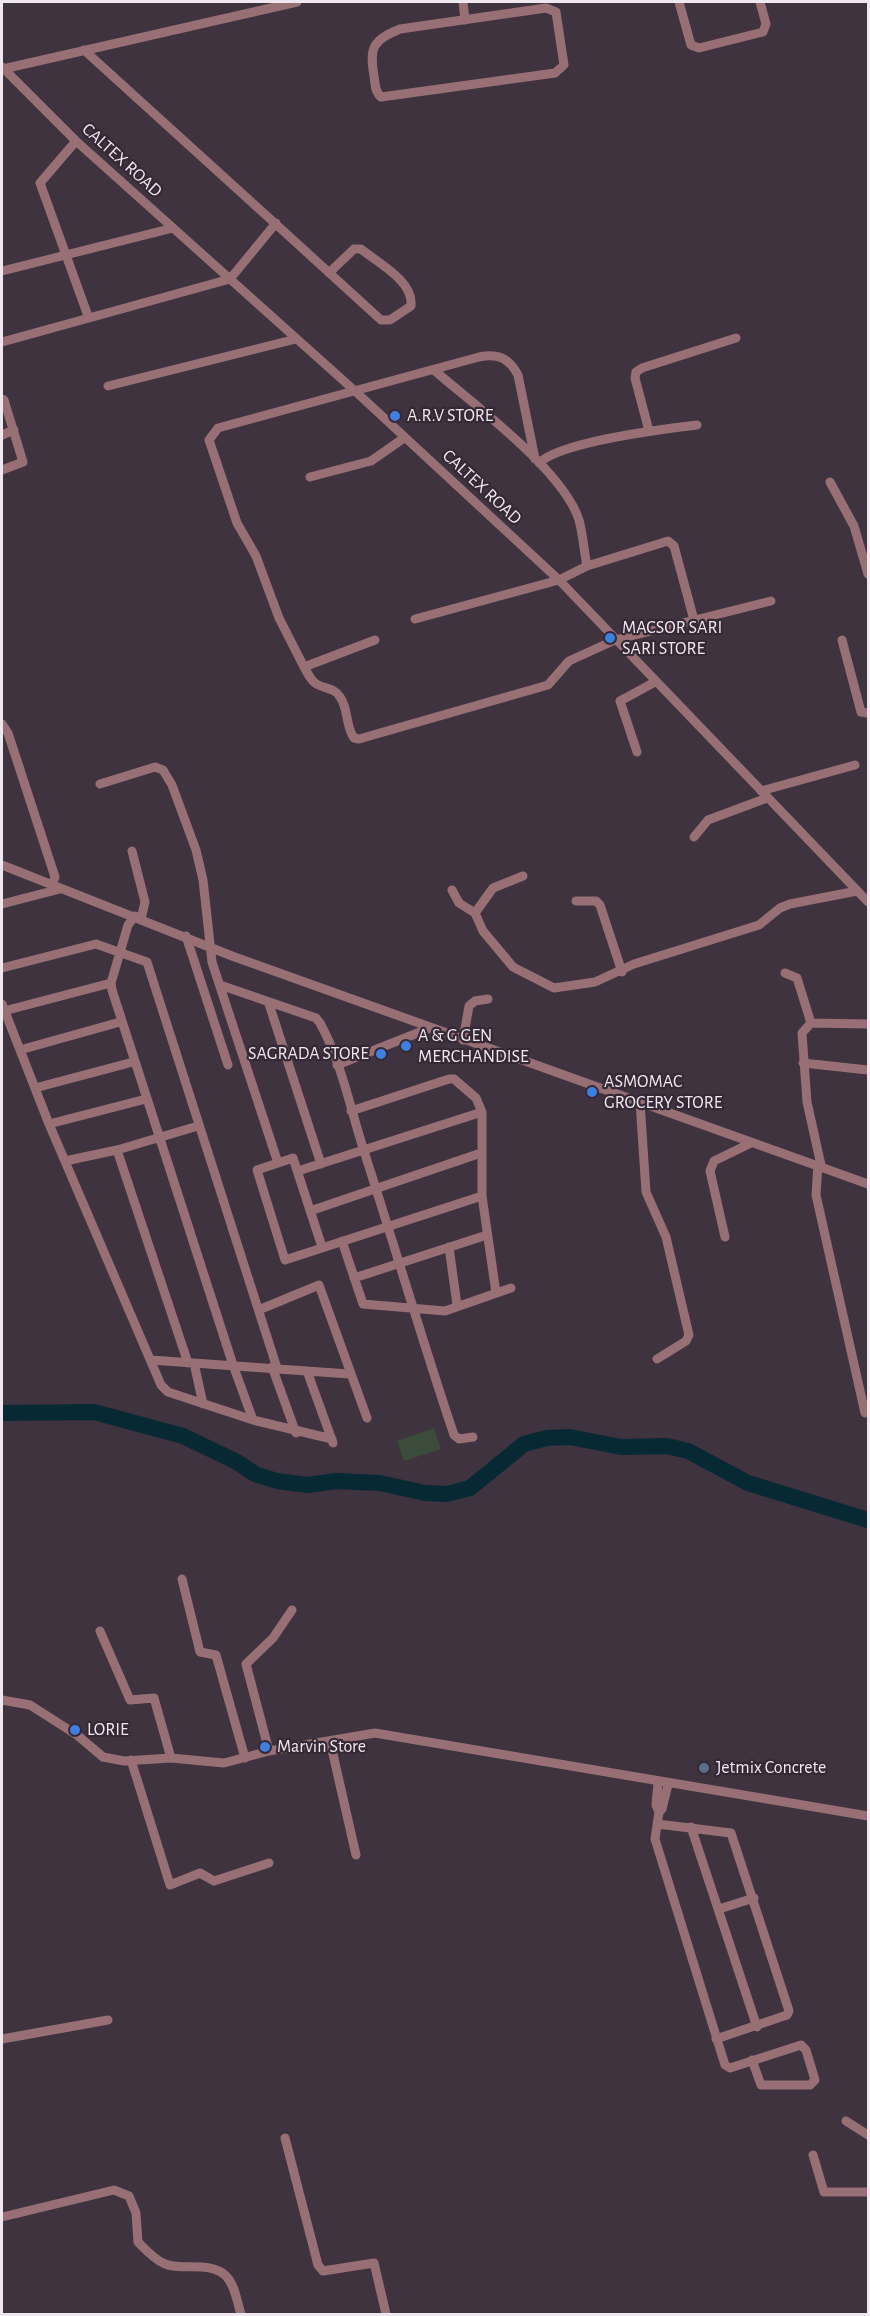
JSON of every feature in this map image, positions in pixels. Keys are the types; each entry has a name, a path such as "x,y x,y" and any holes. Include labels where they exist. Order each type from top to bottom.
{"street":[{"path":"2,68 297,2"},
{"path":"463,2 465,20"},
{"path":"679,2 691,45 699,48 763,32 766,24 760,2"},
{"path":"552,10 556,12 564,64 555,73 378,96 370,57 373,46 380,39 400,29 465,20 552,10"},
{"path":"84,50 276,223 329,273 381,320 390,320 411,306 410,294 404,284 361,249 354,249 329,273"},
{"name":"CALTEX ROAD","path":"2,68 76,141 355,392 559,580 868,902"},
{"path":"76,141 40,183 88,316"},
{"path":"2,342 88,316 230,279 276,223"},
{"path":"2,271 66,253 173,228"},
{"path":"649,431 634,378 636,372 642,368 736,338"},
{"path":"108,386 296,339"},
{"path":"537,461 518,375 513,365 498,355 489,355 218,428 209,440 237,523 256,556 279,618 304,667 317,685 331,688 339,694 345,705 350,733 354,738 548,685 569,661 615,640 771,601"},
{"path":"435,370 537,461 572,506 579,520 587,566"},
{"path":"2,399 23,462 2,470"},
{"path":"537,461 552,454 649,431 697,425"},
{"path":"2,435 14,430"},
{"path":"310,477 371,461 404,438"},
{"path":"830,482 854,526 868,574"},
{"path":"415,620 559,580 587,566 655,544 672,542 694,620"},
{"path":"304,667 375,640"},
{"path":"842,640 861,712 868,713"},
{"path":"637,752 620,701 655,682"},
{"path":"2,724 8,733 56,887"},
{"path":"694,837 708,820 764,795 855,765"},
{"path":"100,784 155,767 163,770 196,850 203,880 210,947 220,985 278,1163"},
{"path":"132,851 145,902 138,917 128,925 111,983 120,1022 253,1420"},
{"path":"2,865 210,947 868,1184"},
{"path":"475,913 493,888 523,876"},
{"path":"2,904 56,887"},
{"path":"452,890 459,903 475,913 483,931 513,967 554,988 595,982 622,972 634,964 759,925 780,908 790,904 857,891"},
{"path":"576,901 596,901 600,905 622,972"},
{"path":"186,936 228,1065"},
{"path":"2,968 96,944 147,962 198,1126 261,1309 275,1368 296,1433"},
{"path":"785,973 797,978 811,1023"},
{"path":"111,983 3,1008 65,1161 161,1385 168,1392 203,1404 296,1433 332,1441 307,1371"},
{"path":"220,985 269,1004 315,1018 323,1028 389,1226 412,1308 454,1435 459,1439 473,1437"},
{"path":"463,1040 468,1006 475,1001 488,999"},
{"path":"269,1004 321,1164"},
{"path":"20,1050 120,1022"},
{"path":"865,1413 816,1195 820,1165 807,1102 802,1033 811,1023 868,1024"},
{"path":"337,1065 430,1028"},
{"path":"35,1088 133,1062"},
{"path":"803,1063 868,1070"},
{"path":"351,1111 454,1079 476,1098 482,1112 482,1196 496,1293"},
{"path":"50,1124 146,1099"},
{"path":"640,1102 646,1192 662,1226 689,1335 686,1341 657,1359"},
{"path":"298,1171 482,1112"},
{"path":"65,1161 117,1150 198,1126"},
{"path":"725,1237 710,1171 714,1161 751,1143"},
{"path":"117,1150 203,1404"},
{"path":"310,1211 375,1187 481,1153"},
{"path":"322,1248 293,1158 257,1170 285,1260 322,1248 342,1241 482,1196"},
{"path":"354,1278 401,1265 487,1235"},
{"path":"342,1241 363,1304 445,1311 511,1288"},
{"path":"449,1248 457,1305"},
{"path":"261,1309 319,1285 349,1374 367,1418"},
{"path":"151,1360 349,1374"},
{"path":"182,1579 200,1652 216,1655 245,1758"},
{"path":"269,1751 246,1664 273,1638 292,1610"},
{"path":"100,1631 130,1700 154,1698 171,1758"},
{"path":"2,1700 30,1705 77,1735 103,1757 130,1760 171,1758 224,1763 269,1751 375,1733 668,1785 868,1816"},
{"path":"330,1741 356,1855"},
{"path":"130,1760 170,1885 200,1873 214,1881 269,1863"},
{"path":"658,1783 656,1805 659,1812 655,1839 716,2039 727,2067 801,2045 805,2046 815,2080 810,2085 761,2085 752,2060"},
{"path":"659,1812 663,1809 668,1785"},
{"path":"657,1824 731,1833 789,2011 787,2015 716,2039"},
{"path":"691,1827 756,2026"},
{"path":"718,1909 754,1898"},
{"path":"2,2039 108,2020"},
{"path":"846,2121 868,2134"},
{"path":"285,2138 318,2265 323,2271 374,2263 386,2314"},
{"path":"813,2155 824,2192 868,2192"},
{"path":"2,2217 114,2190 129,2196 136,2213 138,2242 164,2264 212,2269 225,2275 233,2289 241,2314"}],"green space":[{"path":"434,1428 441,1449 404,1461 397,1441"}],"waterway":[{"path":"2,1413 94,1412 183,1436 237,1462 255,1474 277,1481 308,1485 336,1481 380,1483 425,1493 447,1494 470,1488 524,1444 547,1438 570,1437 621,1447 667,1446 688,1451 748,1483 868,1520"}],"place":[{"name":"A.R.V STORE","path":"395,416"},
{"name":"MACSOR SARI SARI STORE","path":"610,638"},
{"name":"A & G GEN MERCHANDISE","path":"406,1046"},
{"name":"SAGRADA STORE","path":"381,1054"},
{"name":"ASMOMAC GROCERY STORE","path":"592,1092"},
{"name":"LORIE","path":"75,1730"},
{"name":"Marvin Store","path":"265,1747"},
{"name":"Jetmix Concrete","path":"704,1768"}]}
